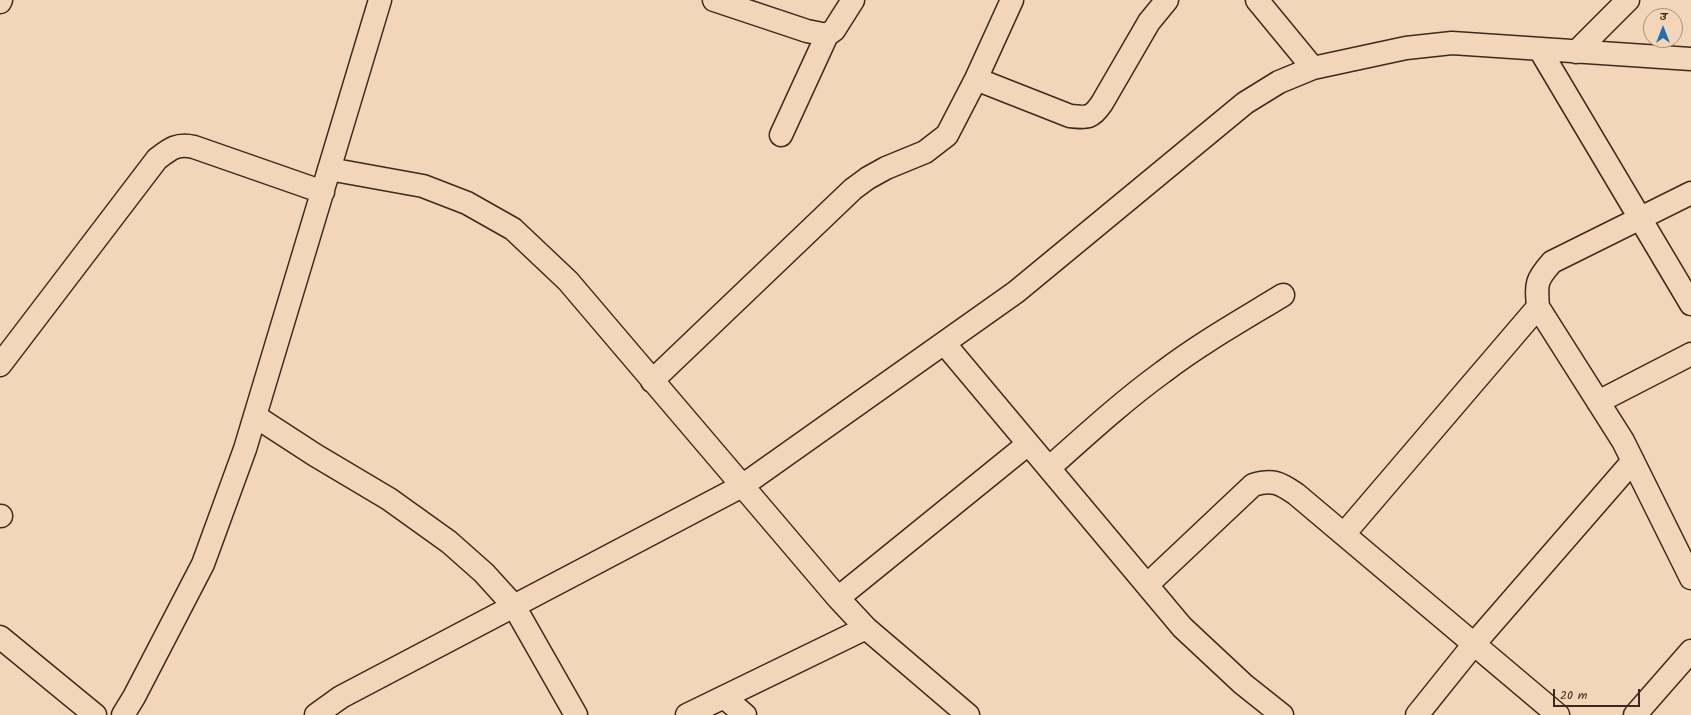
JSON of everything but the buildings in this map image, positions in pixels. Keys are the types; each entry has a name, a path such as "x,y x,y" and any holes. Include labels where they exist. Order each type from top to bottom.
{"street":[{"path":"123,715 134,697 203,564 246,450 380,0"},
{"path":"781,135 827,35 834,30 853,0"},
{"path":"652,381 853,189 868,178 886,168 925,152 947,135 976,79 1012,0"},
{"path":"976,79 1070,116 1085,118 1095,113 1102,103 1149,22 1167,0"},
{"path":"1257,0 1313,68"},
{"path":"1576,52 1628,0"},
{"path":"725,2 807,31 827,35"},
{"path":"316,715 341,697 742,486 1016,292 1245,103 1279,82 1313,68 1406,48 1452,43 1691,59"},
{"path":"1540,50 1691,304"},
{"path":"0,365 157,159 170,150 182,144 194,147 323,192"},
{"path":"329,170 423,186 467,203 514,229 568,281 838,598 866,628 968,715"},
{"path":"1691,193 1552,262 1542,274 1536,286 1538,307 1623,441 1691,578"},
{"path":"1049,468 1134,394 1164,371 1195,349 1283,295"},
{"path":"1344,534 1538,307"},
{"path":"944,342 1182,627 1243,684 1282,715"},
{"path":"1598,402 1691,354"},
{"path":"255,416 315,455 389,499 449,542 484,573 514,606 576,715"},
{"path":"838,598 1028,444"},
{"path":"1417,715 1474,644 1633,461"},
{"path":"1147,585 1253,485 1266,482 1282,485 1296,494 1558,715"},
{"path":"687,715 866,628"},
{"path":"0,637 95,715"},
{"path":"1635,715 1691,651"},
{"path":"724,697 745,715"}]}
